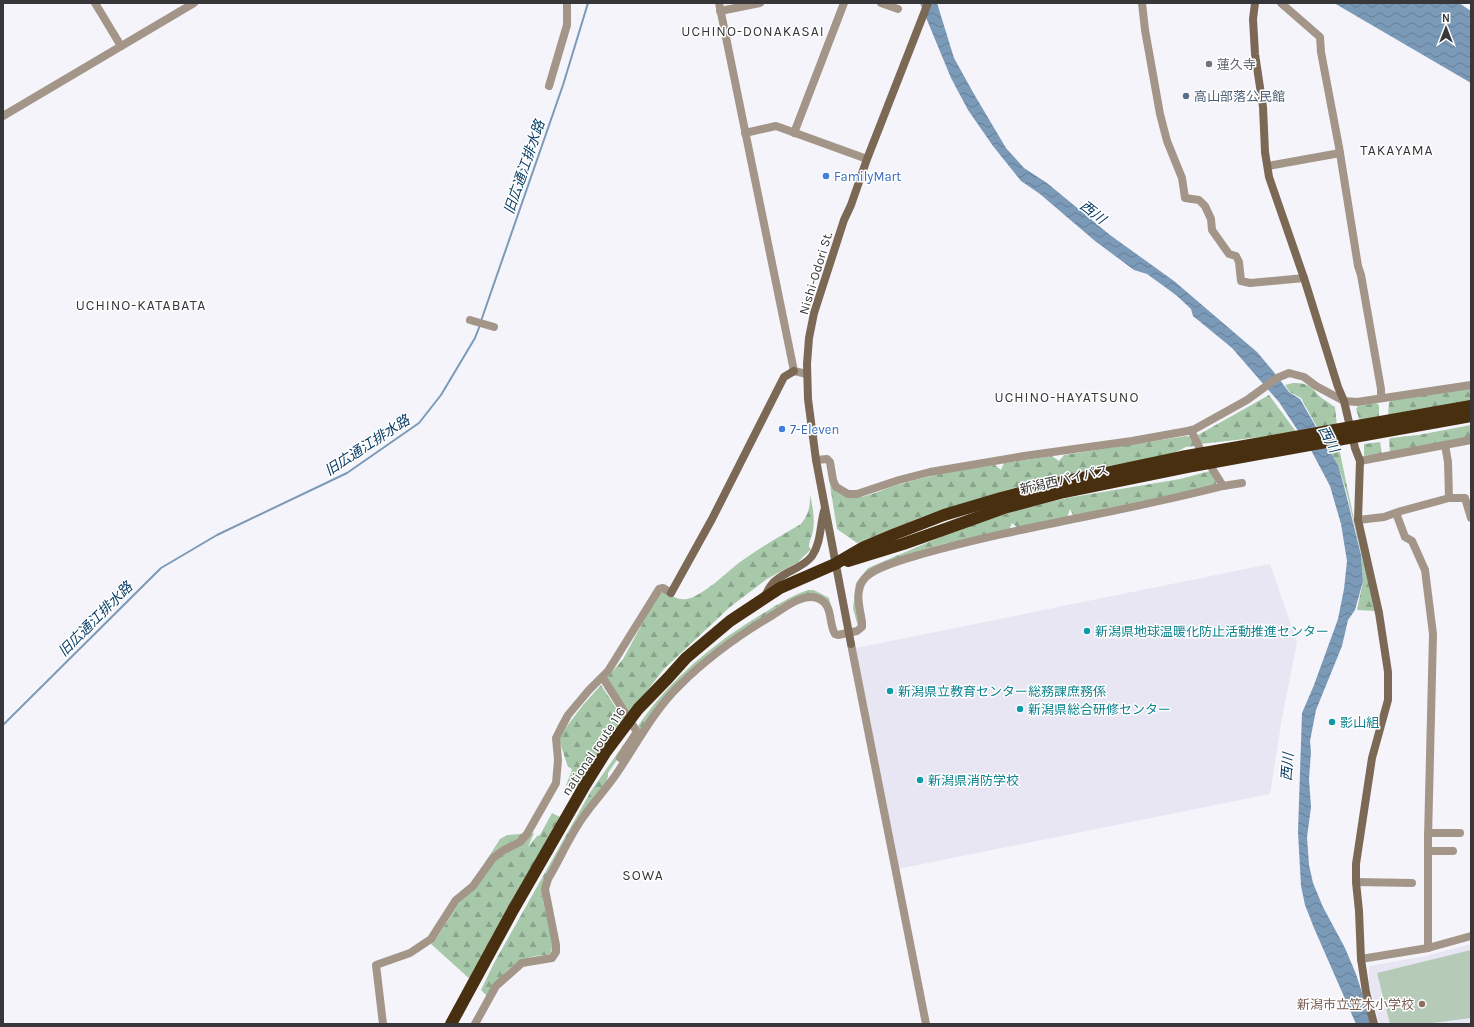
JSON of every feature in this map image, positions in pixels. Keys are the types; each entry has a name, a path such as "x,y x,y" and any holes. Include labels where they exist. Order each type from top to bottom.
{"highway":[{"path":"1184,462 1402,423 1471,406"},
{"path":"1402,423 1471,416"},
{"name":"新潟西バイパス","path":"835,564 864,547 944,515 1001,498 1062,482 1184,462"},
{"name":"新潟西バイパス","path":"835,564 873,554 1004,508 1184,462"},
{"name":"national route 116","path":"451,1024 585,785 605,753 638,709 686,658 730,621 780,588 835,564"}],"street":[{"path":"95,3 121,46"},
{"path":"3,116 194,3"},
{"path":"550,86 568,26 568,3"},
{"path":"760,3 720,7 794,371"},
{"path":"794,133 844,3"},
{"path":"881,3 898,9"},
{"name":"Nishi-Odori St.","path":"926,1024 835,564 816,460 808,399 807,374 808,349 814,313 844,220 851,206 867,159 928,3"},
{"path":"1142,3 1145,30 1160,114 1167,141 1182,178 1185,198 1199,200 1205,206 1211,219 1212,230 1229,254 1236,256 1240,262 1241,281 1250,283 1304,278"},
{"path":"1255,3 1253,19 1255,54 1263,107 1265,152 1272,189 1304,278 1338,387 1344,401 1355,448 1360,461 1358,520 1379,613 1388,672 1388,700 1372,758 1356,864 1362,959 1366,992 1374,1024"},
{"path":"1281,3 1320,37 1321,52 1381,389 1381,398"},
{"path":"745,133 776,126 867,159"},
{"path":"1268,166 1340,153"},
{"path":"470,320 494,327"},
{"path":"383,1024 376,965 410,953 431,939 456,900 473,886 493,858 504,850 520,842 527,834 556,783 558,760 556,738 568,715 589,690 603,678 620,655 659,589 663,588 671,593 712,519 784,377 794,371 807,374"},
{"path":"816,460 827,459 830,462 836,488 848,494 857,494 899,480 930,472 1024,456 1140,440 1191,430 1209,422 1247,400 1277,378 1289,373 1304,377 1316,386 1344,401 1357,402 1471,385"},
{"path":"1191,430 1200,449 1223,486"},
{"path":"1360,461 1471,440"},
{"path":"1445,445 1448,462 1449,498"},
{"path":"475,1024 496,986 522,963 552,958 556,952 546,889 548,879 583,817 619,770 665,701 679,686 720,650 776,612 807,597 817,598 824,602 829,609 835,634 849,634 857,631 862,627 858,594 860,584 874,571 908,558 940,549 1242,483"},
{"path":"1358,520 1384,517 1449,498 1465,498 1471,518"},
{"path":"764,598 769,587 778,578 799,567 808,561 812,556 819,540 821,521 825,508"},
{"path":"1396,513 1405,537 1412,541 1425,570 1433,634 1428,833 1428,948"},
{"path":"603,678 637,732 614,768 619,770"},
{"path":"1428,833 1460,833"},
{"path":"1428,851 1453,851"},
{"path":"1356,882 1412,883"},
{"path":"1362,959 1428,948 1471,936"}],"shaded area":[{"path":"1270,564 1297,642 1282,718 1270,794 898,869 856,648"},
{"name":"新潟市立笠木小学校","path":"1471,944 1471,1024 1379,1024 1369,983 1369,966 1426,956"}],"green space":[{"path":"1293,383 1308,385 1323,399 1335,407 1337,426 1318,429 1301,398 1290,392 1285,385"},
{"path":"1471,387 1471,402 1388,417 1389,402 1393,400"},
{"path":"1269,395 1297,433 1201,444 1198,435"},
{"path":"1376,403 1379,405 1379,418 1360,422 1356,409 1358,406"},
{"path":"1471,425 1471,439 1390,453 1389,439 1391,438 1418,435"},
{"path":"1187,436 1191,437 1195,446 1186,447 1170,455 1102,467 1010,489 922,517 857,543 837,529 829,479 834,489 839,494 860,497 905,483 950,472 995,465 1001,470 1004,463 1052,456 1059,461 1064,455"},
{"path":"1380,442 1382,454 1364,456 1364,444"},
{"path":"1339,448 1356,529 1376,611 1357,610 1363,581 1361,553 1346,490 1338,465 1329,449"},
{"path":"1210,471 1216,481 1214,486 1108,508 1074,517 1070,509 1067,518 1018,528 1012,523 1009,530 943,544 920,551 860,578 868,568 959,529 1018,510 1067,498 1180,479"},
{"path":"810,495 814,518 814,526 809,545 811,549 798,562 767,579 730,607 664,669 629,714 607,678 623,659 659,593 661,592 677,598 687,599 700,593 715,583 740,562 801,524 806,517 810,503"},
{"path":"860,578 860,626 858,627 853,608 856,583"},
{"path":"808,590 814,590 829,598 832,609 811,594 697,666 642,733 638,726 665,692 680,676 712,648 748,623 787,599"},
{"path":"601,685 624,720 577,791 566,785 572,770 568,767 559,740 561,734 583,705"},
{"path":"633,731 634,735 608,773 607,782 543,886 544,904 550,927 552,943 550,954 533,956 524,959 511,967 500,978 488,997 481,990 494,963 591,791"},
{"path":"552,813 562,818 472,981 431,944 438,936 500,839 507,835 534,833 528,847 537,836 540,835"},
{"name":"新潟市立笠木小学校","path":"1471,950 1471,1018 1424,1024 1390,1024 1377,973"}],"water":[{"path":"920,3 937,3 954,58 1006,148 1024,168 1047,183 1110,235 1174,281 1257,352 1289,392 1300,399 1338,465 1361,555 1363,581 1355,610 1348,620 1342,646 1316,710 1310,741 1311,752 1309,779 1311,807 1307,837 1309,865 1313,883 1323,907 1345,948 1356,974 1372,1024 1356,1024 1314,928 1305,905 1301,886 1298,832 1302,713 1338,619 1344,589 1347,561 1341,524 1330,486 1312,452 1279,402 1232,348 1193,316 1191,309 1176,295 1147,274 1134,270 1095,241 1040,194 1021,181 993,146 968,110 951,78"},
{"path":"1334,3 1459,3 1471,11 1471,83"}],"waterway":[{"name":"旧広通江排水路","path":"481,321 563,85 588,3"},
{"name":"旧広通江排水路","path":"3,725 161,568 217,535 347,473 419,423 441,395 475,338 480,325"}],"place":[{"name":"蓮久寺","path":"1209,64"},
{"name":"高山部落公民館","path":"1186,96"},
{"name":"FamilyMart","path":"826,176"},
{"name":"7-Eleven","path":"782,429"},
{"name":"新潟県地球温暖化防止活動推進センター","path":"1087,631"},
{"name":"新潟県立教育センター総務課庶務係","path":"890,691"},
{"name":"新潟県総合研修センター","path":"1020,709"},
{"name":"影山組","path":"1332,722"},
{"name":"新潟県消防学校","path":"920,780"},
{"name":"新潟市立笠木小学校","path":"1422,1004"}],"district":[{"name":"UCHINO-DONAKASAI","path":"753,31"},
{"name":"TAKAYAMA","path":"1397,150"},
{"name":"UCHINO-KATABATA","path":"141,305"},
{"name":"UCHINO-HAYATSUNO","path":"1067,397"},
{"name":"SOWA","path":"643,875"}],"water label":[{"name":"西川","path":"1093,212"},
{"name":"西川","path":"1329,439"},
{"name":"西川","path":"1287,767"}]}
